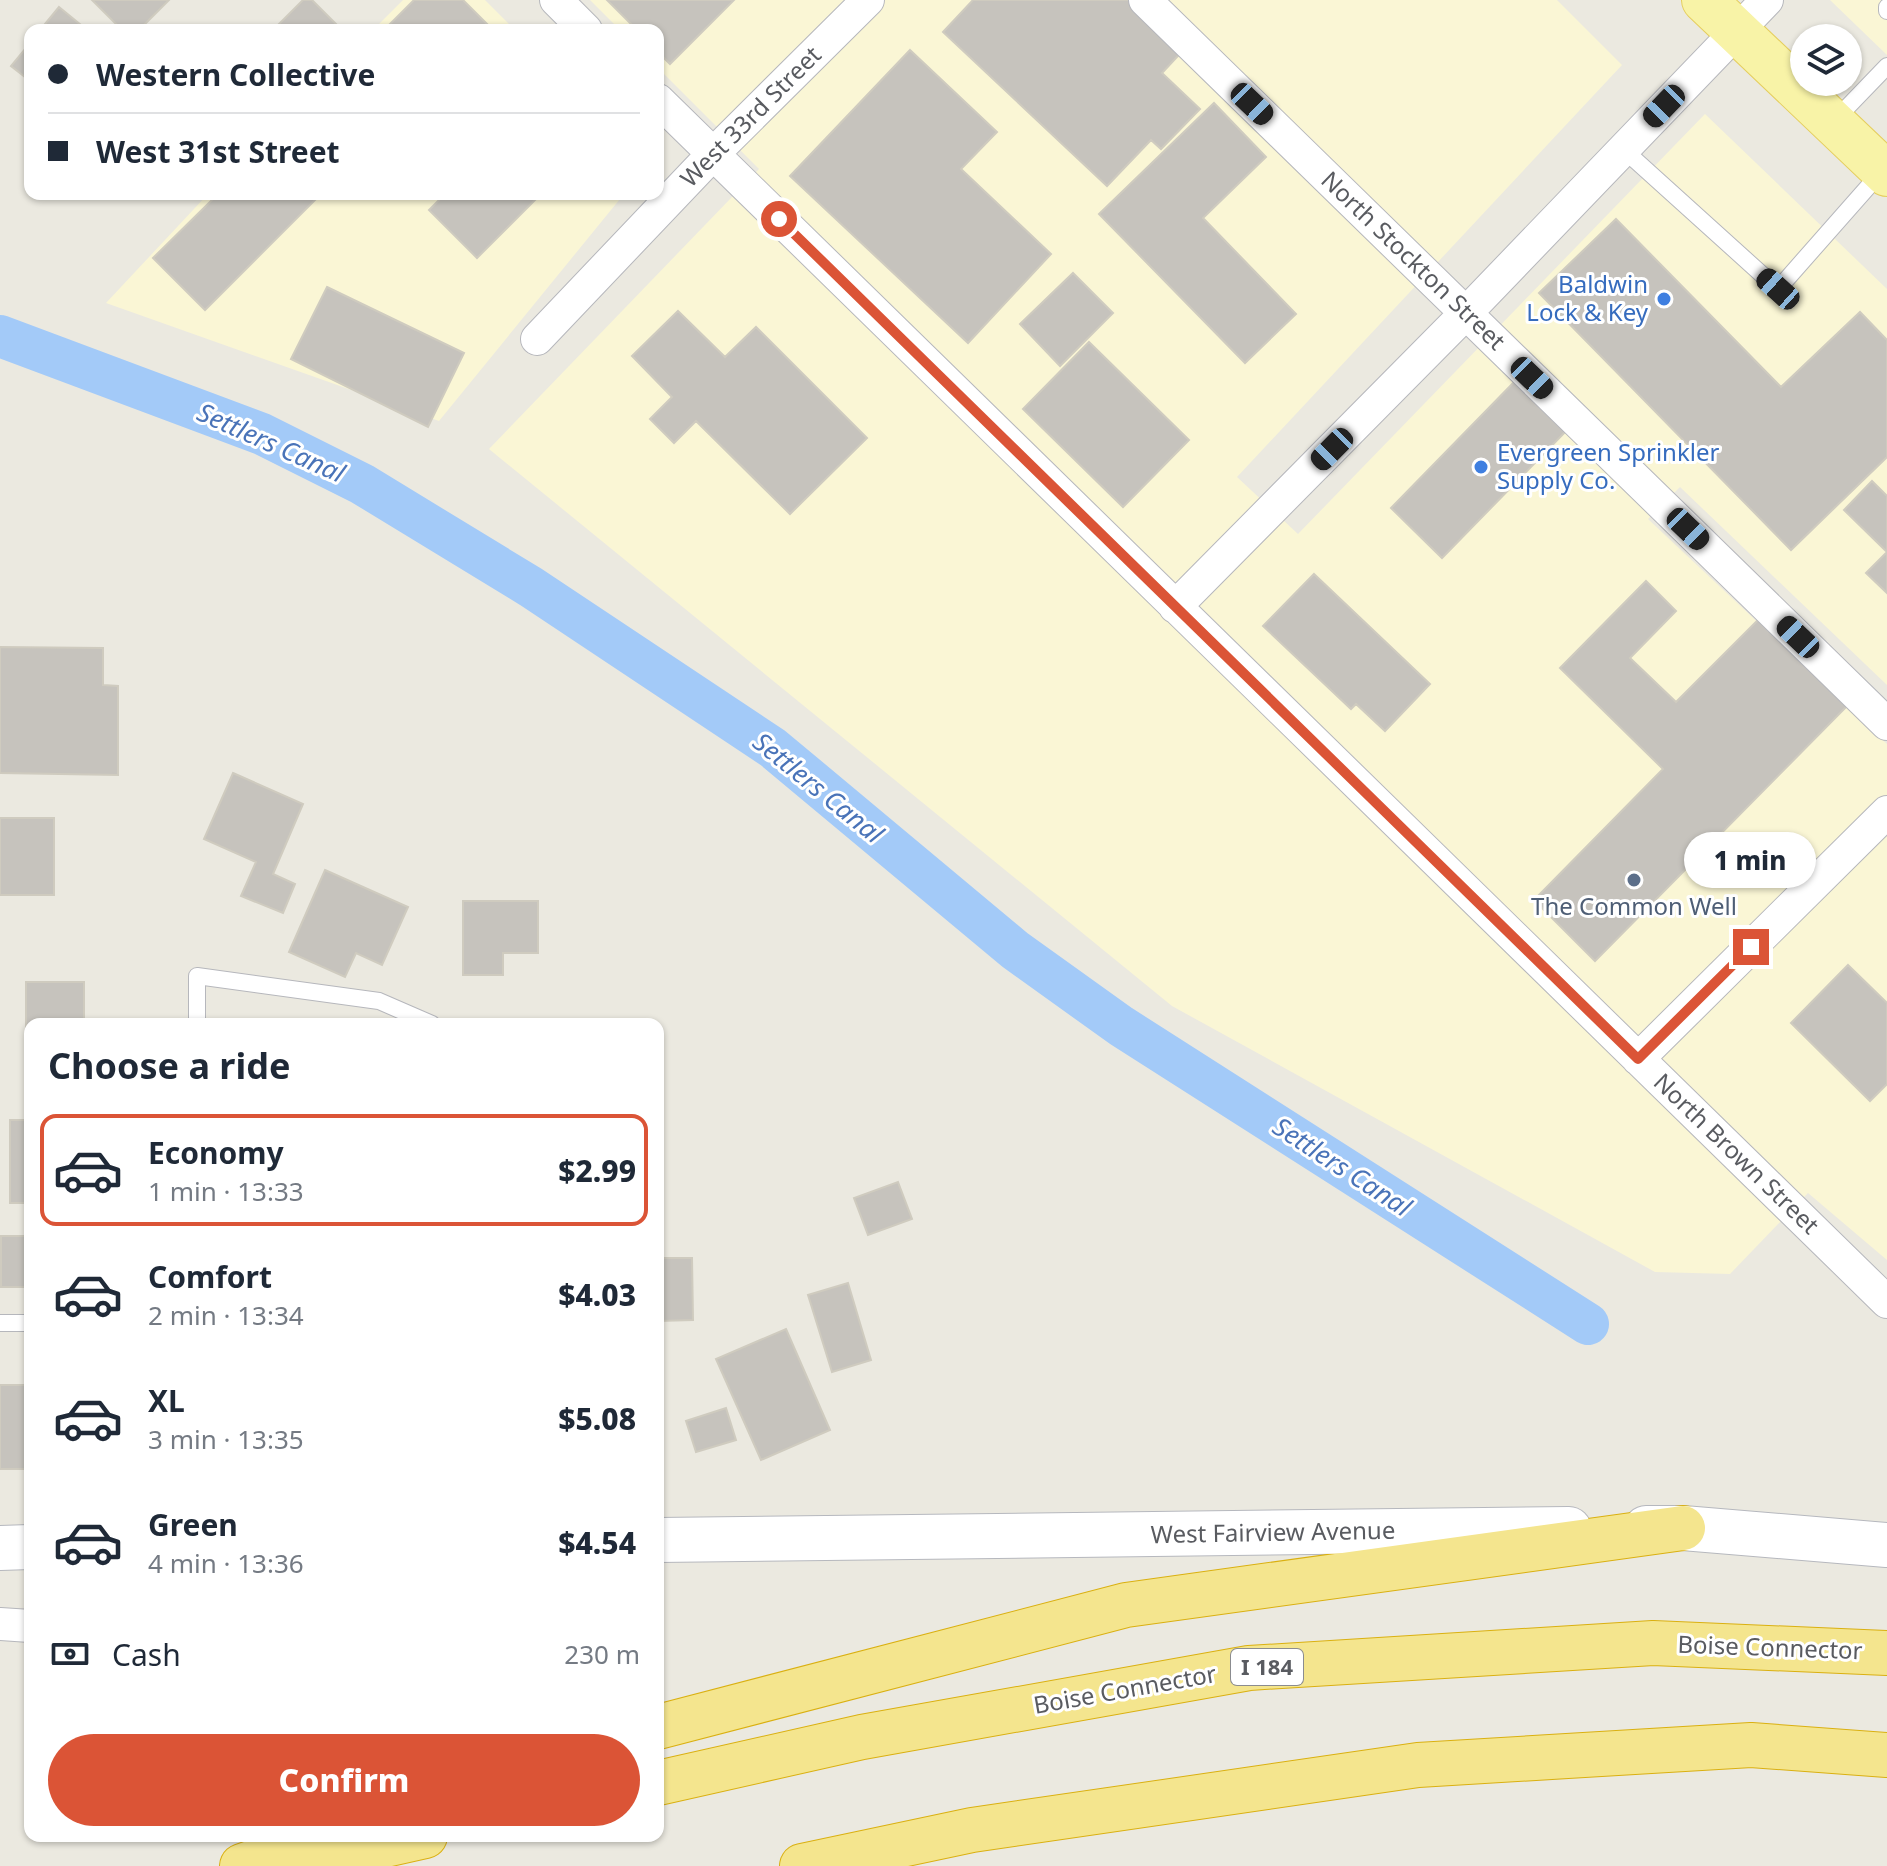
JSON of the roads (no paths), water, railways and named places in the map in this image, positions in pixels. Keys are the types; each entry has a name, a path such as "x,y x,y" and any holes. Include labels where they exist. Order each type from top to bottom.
{"highway":[{"path":"664,1725 1126,1605 1683,1528"},
{"name":"Boise Connector","path":"664,1782 862,1737 1249,1668 1653,1643 1887,1653"},
{"path":"802,1866 972,1830 1418,1765 1751,1745 1887,1755"},
{"path":"242,1866 312,1842"},
{"path":"292,1866 398,1842"}],"main road":[{"path":"1704,0 1885,172"},
{"name":"West Fairview Avenue","path":"664,1540 1683,1528 1887,1545"},
{"path":"0,1548 24,1547"}],"street":[{"path":"556,0 580,24"},
{"name":"West 33rd Street","path":"537,339 713,154 868,0"},
{"name":"North Stockton Street","path":"1145,0 1887,724"},
{"path":"1175,607 1466,313 1767,0"},
{"name":"North Brown Street","path":"664,106 1887,1302"},
{"path":"1638,1059 1887,812"},
{"path":"0,1624 24,1626"}],"lane":[{"path":"1832,123 1887,66"},
{"path":"1623,149 1778,289 1885,172"},
{"path":"197,1018 197,976 379,1001 418,1018"},
{"path":"0,1323 24,1323"}],"waterway":[{"name":"Settlers Canal","path":"0,336 262,434 362,484 531,587 773,748 1015,950 1121,1026 1588,1324"}],"place":[{"name":"Baldwin Lock & Key","path":"1664,299"},
{"name":"Evergreen Sprinkler Supply Co.","path":"1481,467"},
{"name":"The Common Well","path":"1634,880"}]}
